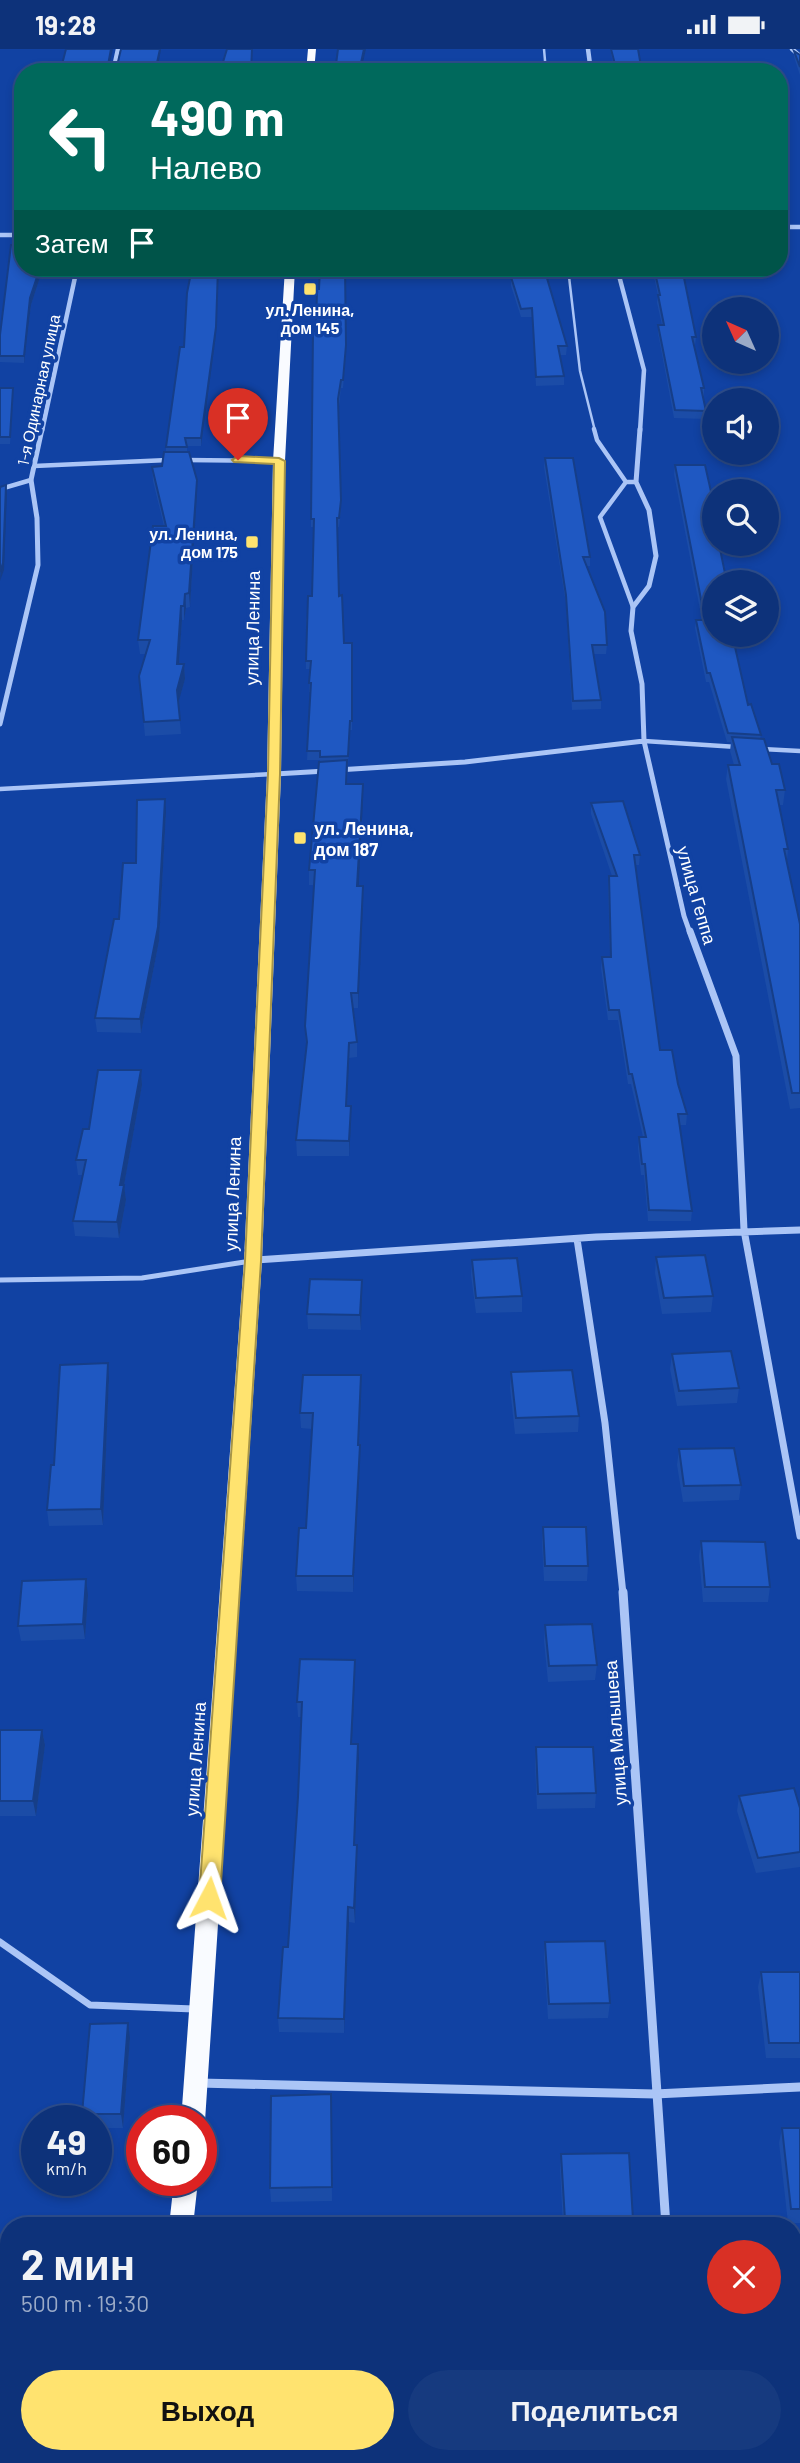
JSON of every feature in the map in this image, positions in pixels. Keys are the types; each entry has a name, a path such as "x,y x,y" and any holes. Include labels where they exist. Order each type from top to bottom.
{"main road":[{"name":"улица Ленина","path":"195,2105 253,1261 274,774 279,461 289,277"},
{"path":"182,2217 184,2196"}],"street":[{"path":"792,49 800,56"},
{"name":"1-я Одинарная улица","path":"0,724 38,565 37,517 31,480 75,277"},
{"path":"619,277 644,370 636,482 649,510 656,556 649,586 633,607"},
{"name":"улица Геппа","path":"633,607 631,631 642,684 644,741 684,916 736,1056 744,1230 800,1536"},
{"path":"274,774 465,762 644,741"},
{"path":"253,1261 577,1239 744,1230 800,1230"},
{"name":"улица Малышева","path":"577,1239 606,1423 624,1602 665,2217"},
{"path":"197,2083 655,2094 800,2087"}],"lane":[{"path":"569,277 580,371 597,440 626,482"},
{"path":"34,466 217,459 279,461"},
{"path":"0,489 31,480"},
{"path":"626,482 636,482"},
{"path":"626,482 600,517 633,607"},
{"path":"644,741 800,751"},
{"path":"0,789 274,774"},
{"path":"0,1280 142,1277 253,1261"},
{"path":"0,1942 90,2005 202,2009"}],"building":[{"path":"66,49 111,49 108,63 62,63"},
{"path":"121,49 160,49 157,63 118,63"},
{"path":"227,49 252,49 251,63 223,63"},
{"path":"338,49 364,49 361,63 336,63"},
{"path":"611,49 638,49 640,63 615,63"},
{"path":"794,51 800,55 800,67"},
{"path":"11,245 14,245 14,277 37,277 30,298 24,356 0,356"},
{"path":"190,277 218,277 216,327 201,438 185,438 187,447 166,447 180,347 184,347"},
{"path":"320,277 345,277 346,345 343,380 338,399 341,500 337,518 339,596 342,595 344,643 352,643 352,721 348,756 320,757 320,751 307,751 311,661 306,661 308,596 312,596 314,519 311,519 313,331 316,331"},
{"path":"511,277 547,277 567,346 558,346 564,376 536,377 532,308 521,309"},
{"path":"656,277 684,277 696,337 692,337 704,388 701,388 702,411 675,410 658,325 664,325"},
{"path":"0,388 13,388 10,437 0,437"},
{"path":"164,452 189,452 197,480 189,593 185,594 184,606 181,606 177,664 184,664 177,690 180,720 144,722 139,676 150,640 138,640 153,526 166,526 152,467 162,466"},
{"path":"545,458 573,458 590,557 583,557 605,612 607,645 592,645 601,700 573,701 566,595"},
{"path":"675,465 705,465 708,479 702,479 702,556 721,556 724,570 702,570 702,604"},
{"path":"6,485 3,563 0,572 0,487"},
{"path":"696,620 702,620 702,647 735,647 748,705 751,704 761,735 728,733 710,673 707,673"},
{"path":"732,737 764,739 772,764 779,764 785,790 776,790 788,849 784,849 800,924 800,1093 792,1093 728,765 740,765"},
{"path":"347,760 346,784 363,784 357,886 363,886 358,993 351,993 357,1042 349,1043 346,1106 351,1106 349,1141 296,1140 307,1042 305,1026 315,870 309,870 319,762"},
{"path":"165,799 158,927 140,1019 95,1018 114,919 119,919 123,863 136,863 137,800"},
{"path":"623,801 640,855 634,855 660,1050 672,1050 687,1114 678,1114 692,1211 649,1210 645,1164 642,1164 639,1137 646,1137 632,1074 629,1074 619,1010 609,1010 602,957 611,957 609,876 617,876 591,803"},
{"path":"98,1070 141,1070 120,1185 124,1185 117,1222 73,1221 86,1160 76,1160 83,1129 89,1129"},
{"path":"705,1255 713,1296 664,1298 656,1257"},
{"path":"517,1258 522,1296 476,1298 472,1260"},
{"path":"310,1279 362,1280 360,1315 307,1314"},
{"path":"731,1351 739,1388 679,1391 672,1354"},
{"path":"108,1363 101,1509 47,1510 51,1465 54,1465 60,1365"},
{"path":"572,1370 579,1416 516,1418 511,1372"},
{"path":"303,1375 361,1375 353,1576 296,1576 299,1528 306,1528 313,1413 300,1413"},
{"path":"734,1448 741,1485 684,1486 679,1449"},
{"path":"543,1527 586,1527 588,1566 545,1566"},
{"path":"701,1541 765,1542 770,1587 705,1587"},
{"path":"86,1579 83,1624 18,1626 22,1581"},
{"path":"592,1624 597,1665 549,1666 545,1625"},
{"path":"300,1659 355,1660 351,1744 358,1744 354,1845 357,1845 354,1908 348,1907 344,2019 278,2018 283,1947 288,1947 298,1797 302,1702 297,1702"},
{"path":"0,1730 42,1730 33,1801 0,1801"},
{"path":"536,1747 593,1747 596,1793 538,1794"},
{"path":"794,1788 800,1808 800,1852 758,1858 739,1796"},
{"path":"605,1941 610,2003 549,2004 545,1942"},
{"path":"761,1972 800,1972 800,2043 769,2043"},
{"path":"128,2023 121,2114 112,2114 112,2105 83,2105 90,2024"},
{"path":"331,2094 332,2187 270,2188 271,2096"},
{"path":"782,2128 800,2128 800,2209 791,2209"},
{"path":"629,2153 633,2217 565,2217 561,2154"}],"place":[{"name":"ул. Ленина, дом 145","path":"310,289"},
{"name":"ул. Ленина, дом 175","path":"252,542"},
{"name":"ул. Ленина, дом 187","path":"300,838"}],"route":[{"path":"209,1898 253,1261 274,774 279,461 238,460"}]}
